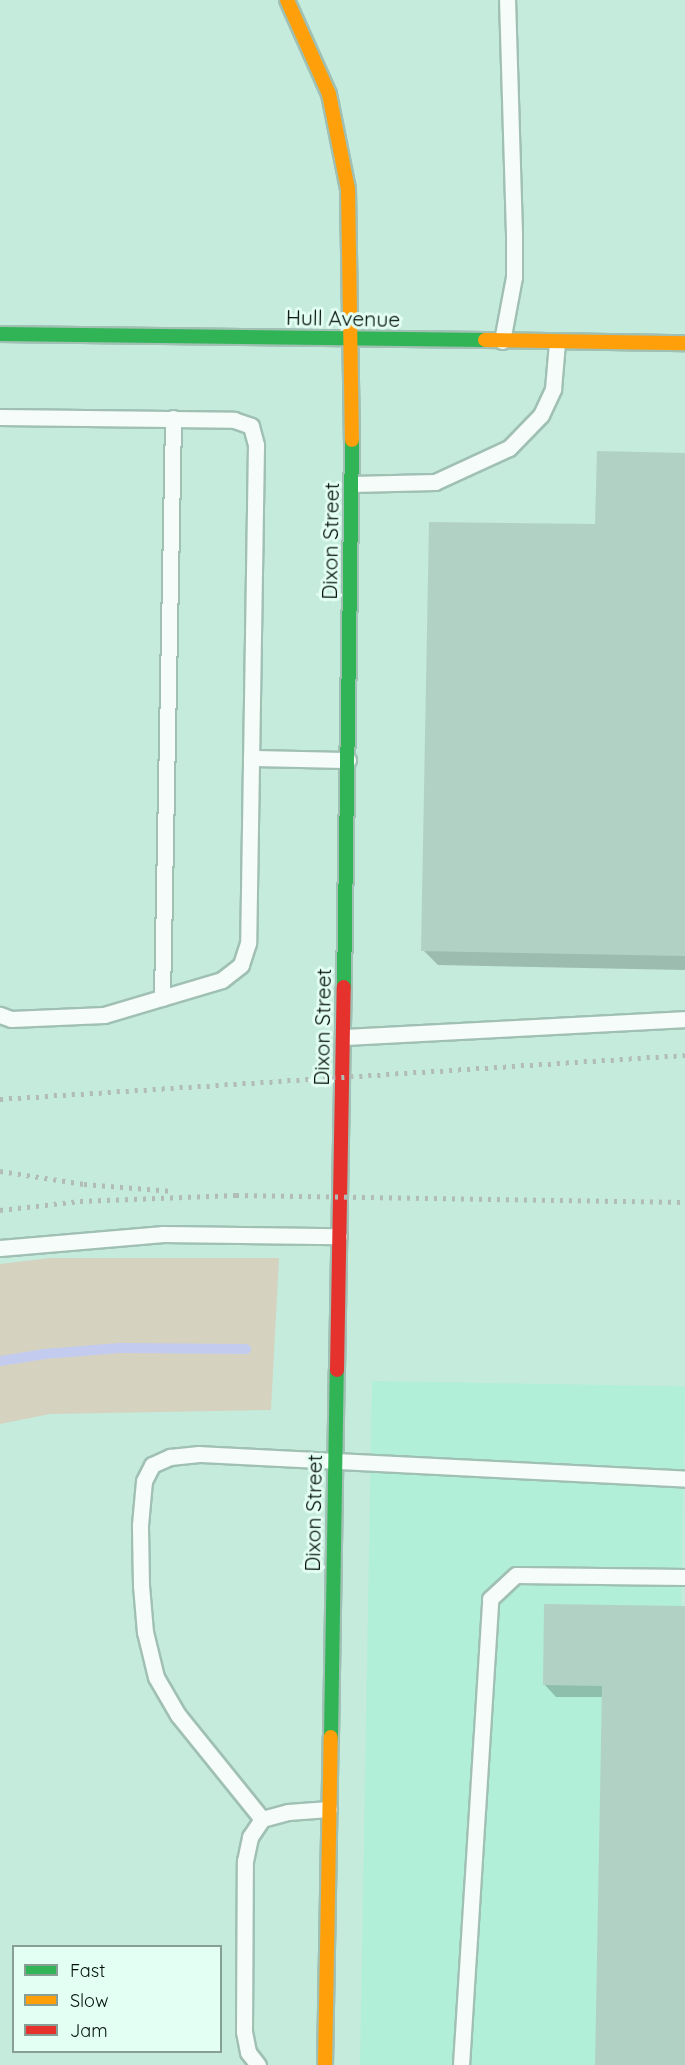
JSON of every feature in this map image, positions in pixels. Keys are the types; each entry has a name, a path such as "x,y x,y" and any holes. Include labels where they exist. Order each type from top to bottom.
{"street":[{"name":"Dixon Street","path":"287,0 328,94 348,189 351,339 352,484 348,760 325,2065"},
{"name":"Hull Avenue","path":"0,334 685,343"}],"lane":[{"path":"502,341 514,277 507,0"},
{"path":"352,484 435,482 508,448 541,415 553,389 557,342"},
{"path":"0,417 234,420 251,426 256,445 248,943 241,965 222,980 104,1015 11,1019 0,1015"},
{"path":"162,998 173,418"},
{"path":"251,758 348,760"},
{"path":"343,1037 685,1019"},
{"path":"0,1248 163,1234 339,1236"},
{"path":"262,1819 178,1715 156,1677 145,1632 141,1585 140,1525 144,1481 152,1465 170,1457 199,1454 685,1479"},
{"path":"461,2065 490,1599 516,1575 685,1577"},
{"path":"258,2065 248,2052 244,2032 245,1861 250,1838 262,1819 288,1812 329,1809"}],"shaded area":[{"path":"50,1258 279,1258 271,1410 50,1414 0,1424 0,1264"},
{"path":"372,1381 685,1386 673,2065 360,2065"}],"building":[{"path":"597,451 685,453 685,956 421,951 429,522 595,524"},
{"path":"544,1604 685,1606 685,2065 595,2065 602,1686 543,1685"}],"waterway":[{"path":"0,1361 44,1354 120,1348 246,1349"}],"railway":[{"path":"0,1099 685,1055"},
{"path":"0,1171 84,1184 173,1191"},
{"path":"0,1210 80,1201 236,1195 685,1202"}],"traffic: fast":[{"path":"0,334 485,340"},
{"path":"344,987 352,440"},
{"path":"331,1737 337,1370"}],"traffic: slow":[{"path":"287,0 329,94 348,189 352,440"},
{"path":"485,340 685,343"},
{"path":"325,2065 331,1737"}],"traffic: jam":[{"path":"337,1370 344,987"}]}
